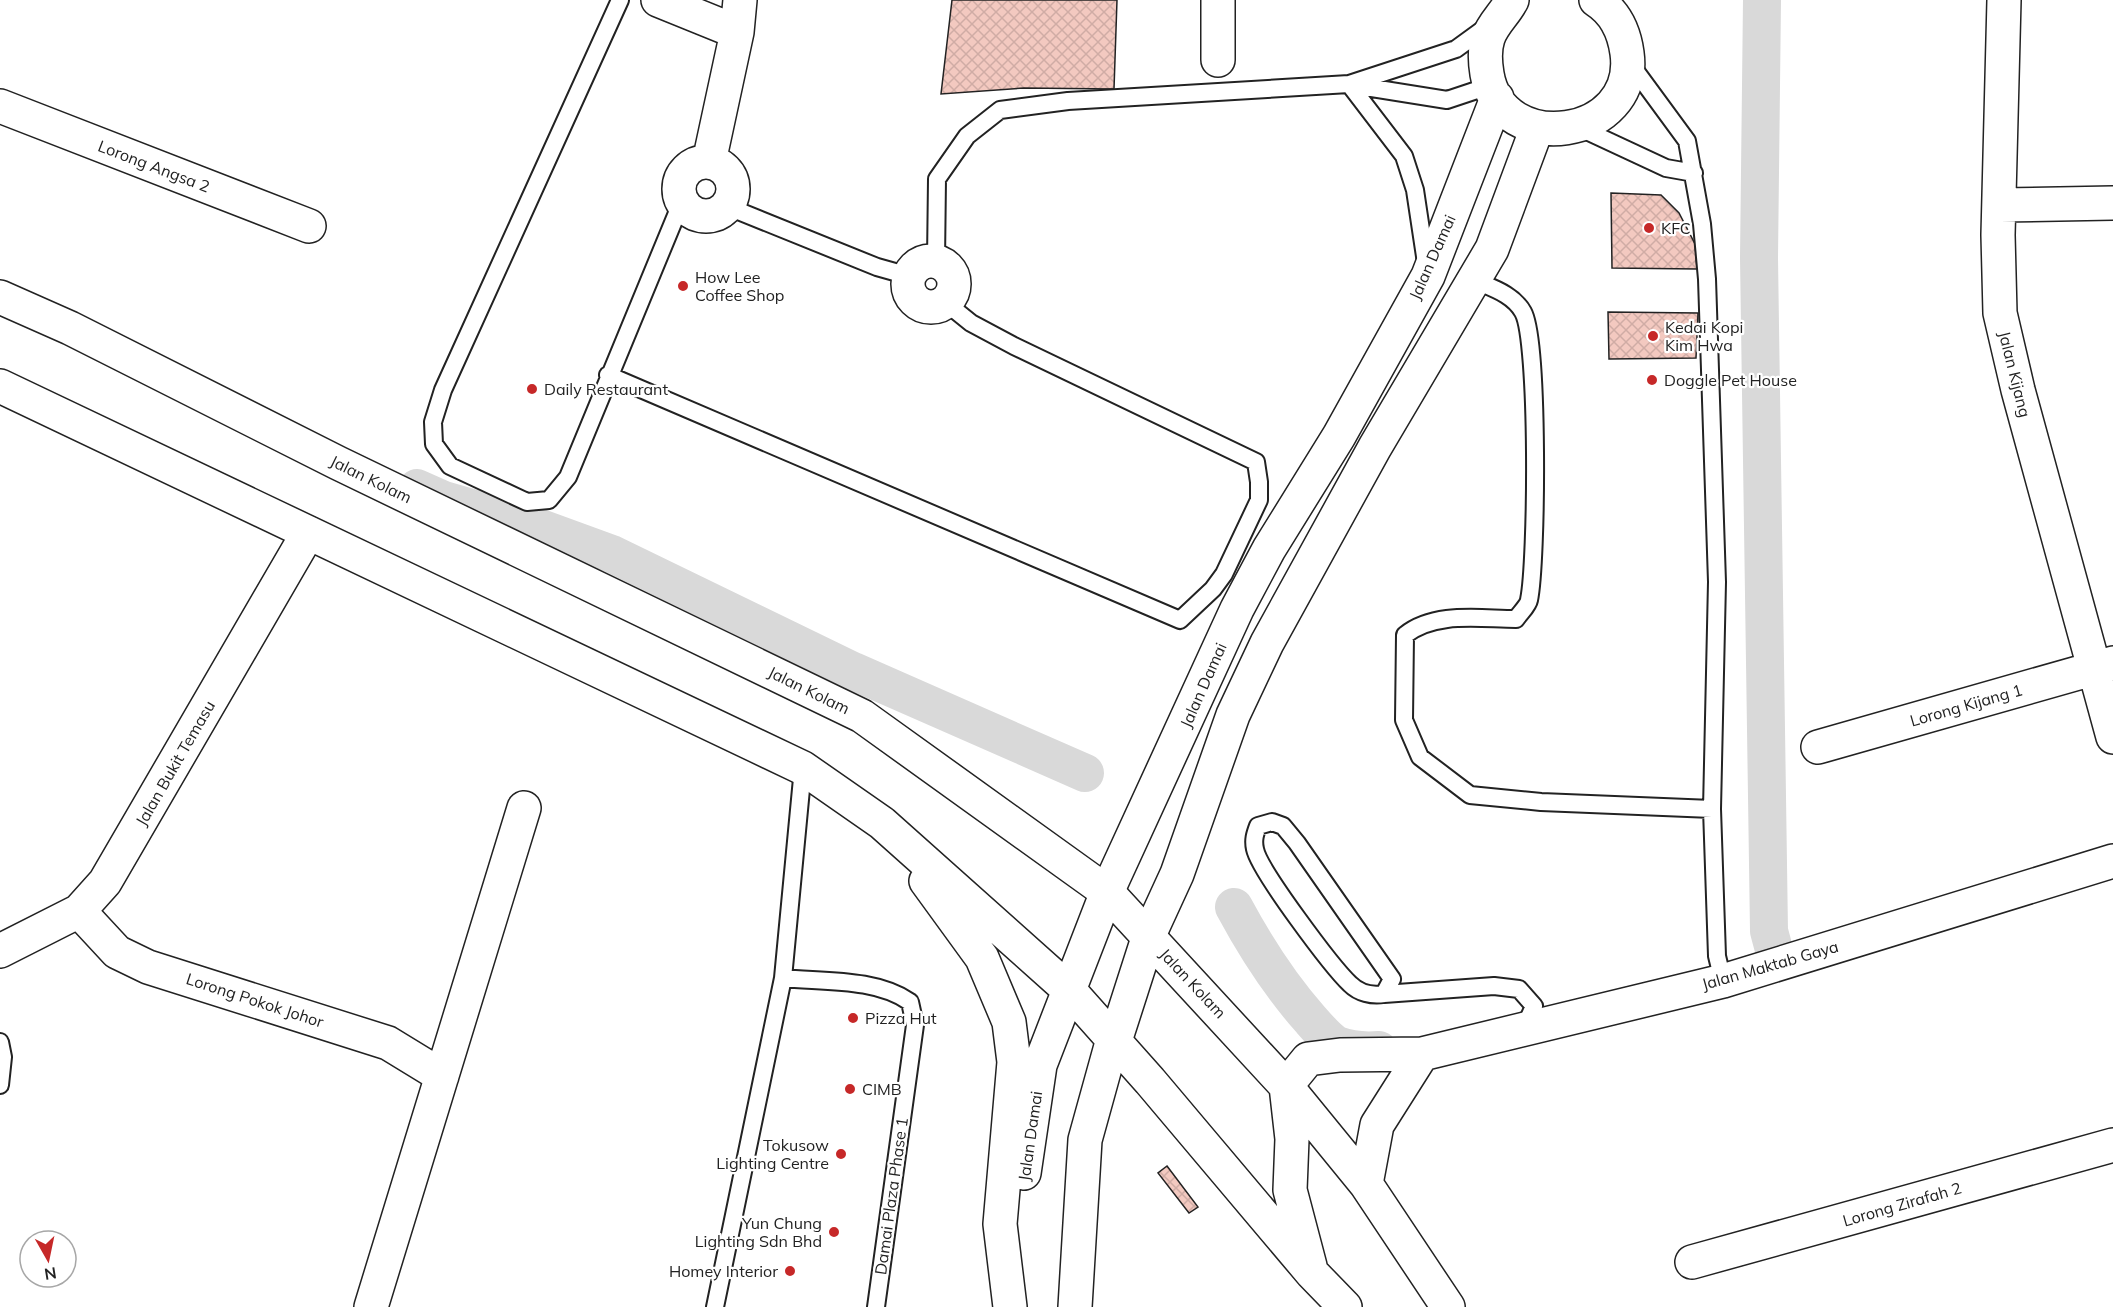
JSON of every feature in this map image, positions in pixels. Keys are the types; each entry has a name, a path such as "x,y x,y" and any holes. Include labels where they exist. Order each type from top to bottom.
{"street":[{"path":"658,0 737,32"},
{"path":"710,162 737,32 740,0"},
{"path":"1218,0 1218,60"},
{"name":"Jalan Kijang","path":"2004,0 2000,313 2018,390 2103,665 2113,737"},
{"path":"1509,6 1488,39 1485,59 1493,92 1508,111 1521,121 1538,128 1558,130 1578,127 1597,118 1613,104 1624,84 1628,61 1625,38 1615,18 1598,1"},
{"name":"Jalan Damai","path":"1012,1307 1017,1239 1040,1065 1107,892 1237,609 1269,549 1340,436 1428,276 1493,92"},
{"name":"Lorong Angsa 2","path":"0,106 309,226"},
{"path":"1075,1307 1085,1140 1111,1046 1115,1041 1149,935 1177,874 1233,715 1267,643 1375,447 1492,249 1538,128"},
{"path":"710,162 724,169 733,183 731,199 720,212 702,215 687,208 682,201 679,193 682,176 693,165 710,162"},
{"path":"2000,205 2113,203"},
{"path":"922,269 949,269 954,283 951,297 945,302"},
{"name":"Jalan Kolam","path":"0,297 69,328 338,463 862,716 1107,892 1286,1086 1366,1184 1448,1307"},
{"path":"0,386 803,768 882,823 1069,990 1312,1273 1345,1307"},
{"name":"Jalan Bukit Temasu","path":"0,951 79,911 105,882 308,533"},
{"name":"Lorong Kijang 1","path":"1818,747 2103,665"},
{"path":"371,1307 524,808"},
{"path":"882,823 982,958 1009,1022 1014,1062 1000,1224 1012,1307"},
{"name":"Jalan Maktab Gaya","path":"1286,1086 1308,1059 1340,1055 1422,1054 1723,981 2113,861"},
{"name":"Lorong Pokok Johor","path":"79,911 117,952 148,967 388,1043 442,1076"},
{"path":"1366,1184 1377,1125 1422,1054"},
{"path":"1286,1086 1292,1139 1290,1190 1312,1273"},
{"name":"Lorong Zirafah 2","path":"1692,1262 2113,1145"}],"lane":[{"path":"620,0 443,390 433,422 434,444 450,466 527,502 549,500 567,477 682,201"},
{"path":"1349,84 1456,49 1509,6"},
{"path":"1628,61 1687,141 1694,173 1707,279 1717,582 1712,809 1718,956 1723,981"},
{"path":"1349,84 1404,156 1415,190 1428,276"},
{"path":"726,206 877,267 922,269 937,179 967,136 1000,110 1068,101 1349,84 1447,100 1493,92"},
{"path":"1578,127 1666,168 1694,173"},
{"path":"1474,280 1512,298 1528,324 1533,376 1533,482 1529,602 1516,619 1431,621 1416,627 1405,635 1404,720 1420,758 1470,795 1541,802 1712,809"},
{"path":"608,375 1180,620 1214,589 1224,574 1258,500 1259,482 1256,462 1014,346 971,323 945,302"},
{"path":"715,1307 783,978 803,768"},
{"path":"1384,994 1392,979 1297,843 1283,826 1272,822 1258,826 1254,838 1255,851 1299,919 1351,985 1373,996 1494,986 1519,989 1534,1006 1524,1029"},
{"name":"Damai Plaza Phase 1","path":"783,978 857,985 897,993 910,1002 915,1025 876,1307"},
{"path":"0,1042 3,1057 0,1085"}],"building":[{"path":"952,0 1117,0 1114,89 1024,88 941,94"},
{"name":"KFC","path":"1611,193 1661,195 1679,213 1695,244 1697,269 1612,268"},
{"name":"Kedai Kopi Kim Hwa","path":"1608,312 1698,313 1696,358 1609,359"},
{"path":"1167,1166 1198,1207 1189,1213 1158,1173"}],"waterway":[{"path":"1762,0 1759,258 1769,931 1773,946"},
{"path":"417,488 444,500 538,527 612,554 853,671 1085,773"},
{"path":"1234,907 1278,979 1326,1037 1337,1045 1347,1048 1379,1050"}],"place":[{"name":"KFC","path":"1649,228"},
{"name":"How Lee Coffee Shop","path":"683,286"},
{"name":"Kedai Kopi Kim Hwa","path":"1653,336"},
{"name":"Doggle Pet House","path":"1652,380"},
{"name":"Daily Restaurant","path":"532,389"},
{"name":"Pizza Hut","path":"853,1018"},
{"name":"CIMB","path":"850,1089"},
{"name":"Tokusow Lighting Centre","path":"841,1154"},
{"name":"Yun Chung Lighting Sdn Bhd","path":"834,1232"},
{"name":"Homey Interior","path":"790,1271"}]}
